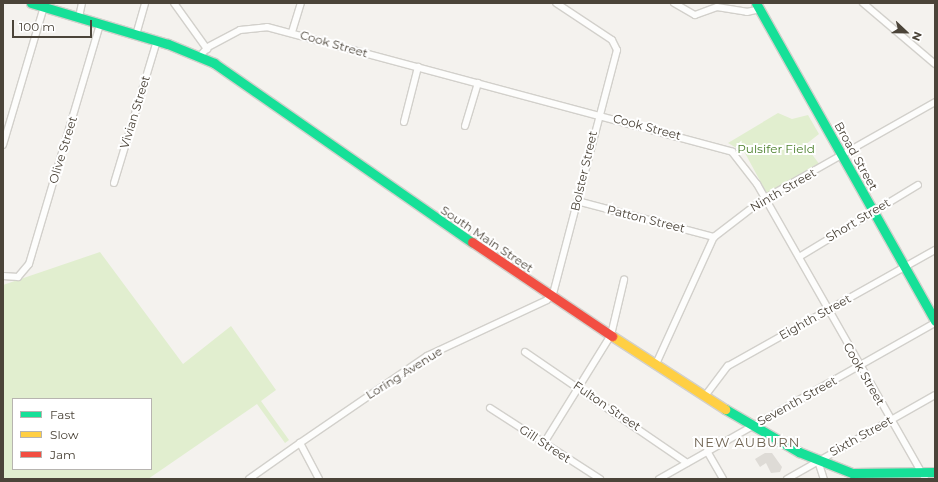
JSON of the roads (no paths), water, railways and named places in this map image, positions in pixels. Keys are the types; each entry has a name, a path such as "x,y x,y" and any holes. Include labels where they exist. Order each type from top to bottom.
{"street":[{"name":"South Main Street","path":"30,3 156,41 200,56 551,296 705,396 752,425 818,461 857,474 924,476 935,472"},
{"path":"79,18 82,3"},
{"path":"136,35 145,3"},
{"path":"174,3 206,49"},
{"path":"292,32 301,3"},
{"path":"674,3 695,15 717,8 747,12 758,6"},
{"path":"863,3 935,64"},
{"name":"Bolster Street","path":"551,296 617,46 560,4"},
{"name":"Broad Street","path":"758,6 935,322"},
{"path":"3,145 44,7"},
{"name":"Olive Street","path":"3,276 22,275 28,264 100,24"},
{"name":"Cook Street","path":"200,56 206,49 252,26 292,32 418,67 599,114 732,152 744,163 766,198 828,310 924,476"},
{"name":"Vivian Street","path":"114,183 156,41"},
{"path":"404,122 418,67"},
{"path":"465,126 478,82"},
{"name":"Ninth Street","path":"656,364 714,237 766,198 842,158 935,102"},
{"name":"Short Street","path":"799,257 918,185"},
{"name":"Patton Street","path":"577,201 714,237"},
{"name":"Eighth Street","path":"705,396 728,366 935,250"},
{"path":"544,443 611,335 624,280"},
{"name":"Loring Avenue","path":"249,479 300,442 426,356 551,296"},
{"name":"Seventh Street","path":"659,479 935,322"},
{"name":"Fulton Street","path":"525,352 579,387 687,463"},
{"name":"Sixth Street","path":"787,479 935,395"},
{"name":"Gill Street","path":"490,408 600,479"},
{"path":"300,442 319,479"},
{"path":"707,451 723,479"},
{"path":"818,461 824,479"}],"district":[{"name":"NEW AUBURN","path":"747,442"}],"park label":[{"name":"Pulsifer Field","path":"776,149"}]}
